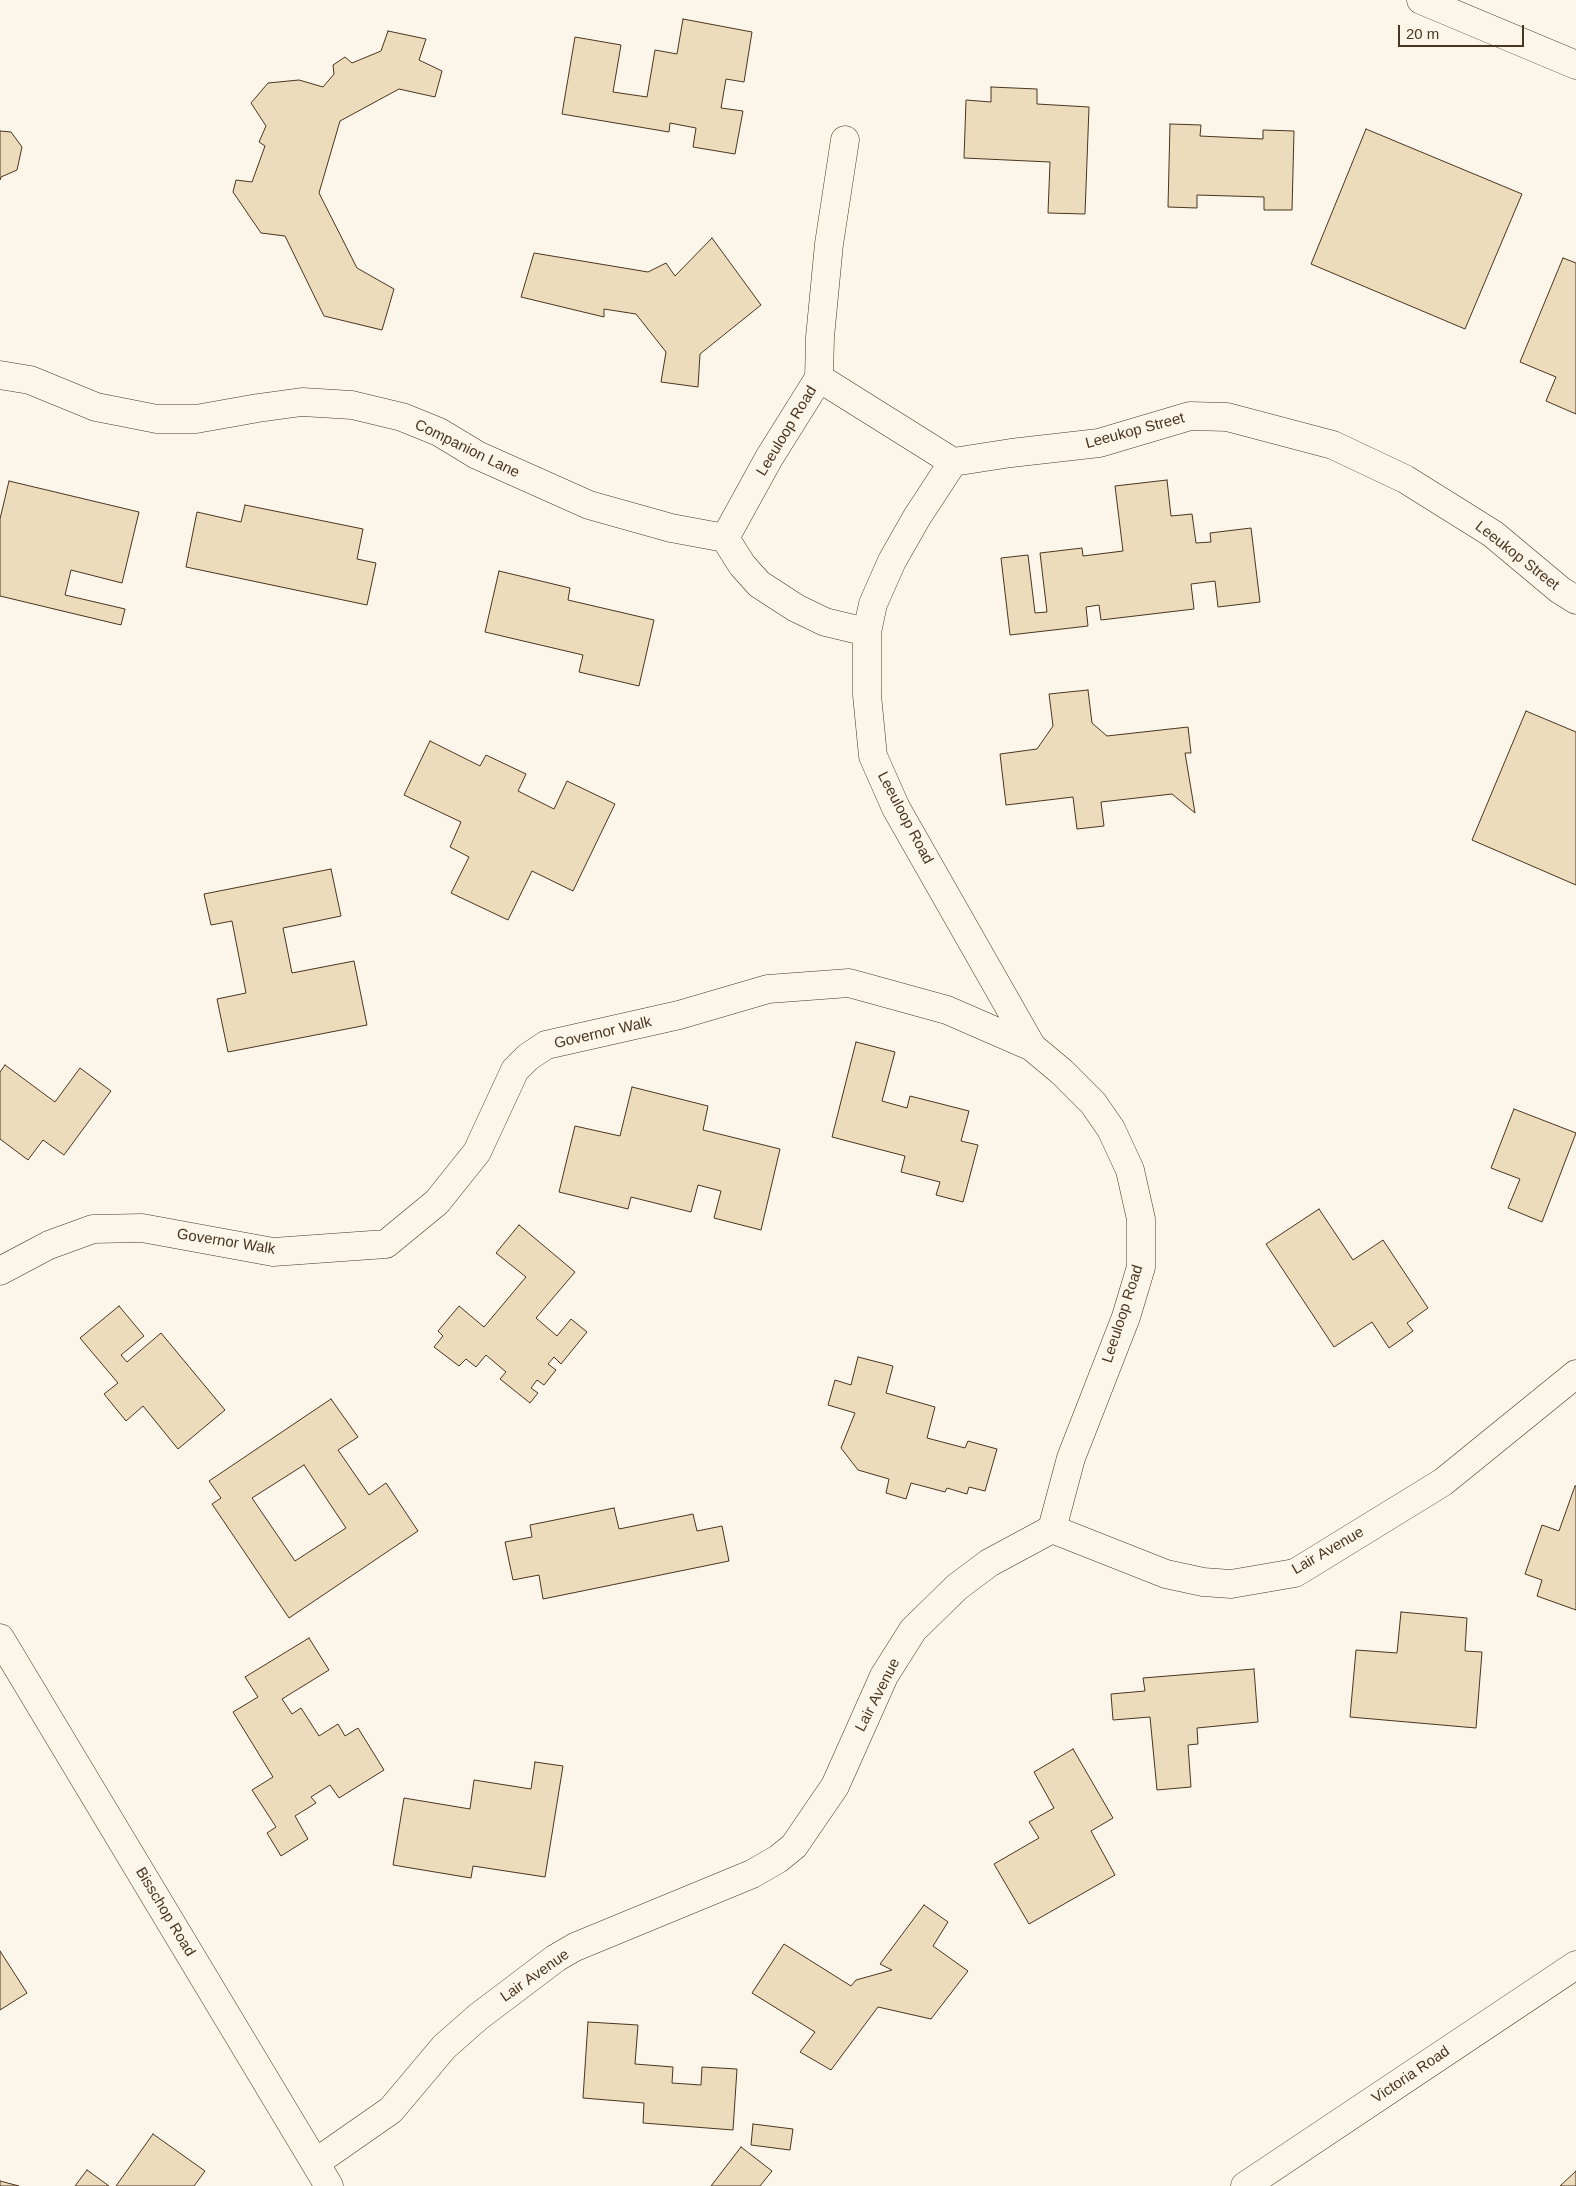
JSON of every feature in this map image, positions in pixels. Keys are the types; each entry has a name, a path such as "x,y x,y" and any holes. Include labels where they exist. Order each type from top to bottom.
{"street":[{"path":"1421,0 1576,65"},
{"name":"Leeuloop Road","path":"725,538 769,458 819,378 820,337 829,244 845,140"},
{"name":"Companion Lane","path":"0,375 30,380 96,407 156,419 196,418 302,402 352,405 402,417 430,429 477,455 590,505 632,519 725,538"},
{"path":"819,378 953,462"},
{"name":"Leeukop Street","path":"953,462 1099,443 1190,416 1228,418 1252,423 1333,444 1405,479 1492,534 1560,590 1576,600"},
{"name":"Leeuloop Road","path":"953,462 917,517 892,561 873,604 867,632 867,695 874,756 896,808 1032,1047 1062,1072 1093,1103 1111,1129 1130,1170 1140,1219 1141,1267 1126,1317 1071,1458 1052,1529"},
{"path":"725,538 742,565 759,584 796,608 818,618 867,632"},
{"name":"Governor Walk","path":"0,1271 49,1245 93,1229 142,1228 273,1252 386,1244 437,1202 477,1152 515,1070 528,1057 546,1045 680,1015 768,989 849,983 947,1010 1032,1047"},
{"name":"Lair Avenue","path":"315,2163 391,2110 444,2047 478,2017 556,1958 576,1947 752,1874 778,1859 794,1846 834,1786 884,1676 913,1630 957,1587 983,1568 1052,1529 1166,1574 1203,1582 1231,1584 1295,1573 1443,1482 1576,1374"},
{"name":"Bisschop Road","path":"0,1638 329,2186"},
{"name":"Victoria Road","path":"1246,2186 1576,1965"}],"building":[{"path":"683,19 752,32 744,82 726,79 721,108 743,111 735,154 693,147 696,128 670,123 669,132 562,114 575,37 621,45 613,92 647,97 655,50 677,54"},
{"path":"388,31 426,39 419,60 442,71 435,97 399,89 340,121 319,193 357,268 394,289 382,330 324,316 285,236 261,233 233,192 236,180 252,182 265,146 259,142 266,126 251,103 268,83 299,80 323,87 334,74 333,65 345,57 352,63 381,51"},
{"path":"991,87 1037,89 1037,104 1089,107 1085,214 1048,213 1050,162 964,158 966,100 991,102"},
{"path":"1170,124 1201,125 1200,136 1263,139 1263,130 1294,131 1292,210 1264,210 1264,197 1197,195 1197,208 1168,207"},
{"path":"1366,129 1522,194 1465,329 1311,264"},
{"path":"0,131 11,132 22,147 17,170 1,177 0,180"},
{"path":"712,238 761,305 700,354 698,387 661,382 666,352 636,314 604,309 604,317 521,297 534,253 648,272 666,263 675,276"},
{"path":"1563,258 1576,263 1576,414 1546,401 1556,377 1520,362"},
{"path":"1167,480 1171,516 1192,514 1196,543 1211,542 1210,533 1251,528 1260,602 1218,607 1215,581 1191,584 1194,609 1101,620 1099,605 1086,607 1088,626 1010,635 1001,558 1028,555 1035,613 1047,612 1040,553 1082,548 1083,556 1123,551 1115,486"},
{"path":"9,481 139,512 122,583 71,570 65,595 125,609 121,625 0,596 0,519"},
{"path":"245,505 363,529 357,559 376,563 367,605 186,567 197,512 241,522"},
{"path":"499,571 570,588 568,600 654,620 639,686 579,672 583,655 485,632"},
{"path":"1088,690 1092,723 1107,736 1188,727 1191,753 1185,753 1195,813 1172,794 1101,802 1104,826 1077,829 1073,797 1006,805 1000,754 1037,749 1053,726 1049,694"},
{"path":"1526,711 1576,732 1576,885 1472,840"},
{"path":"430,741 480,766 486,755 526,774 518,791 554,809 567,781 615,804 573,891 532,871 508,920 451,893 469,857 450,847 461,822 404,795"},
{"path":"331,869 341,916 283,928 292,973 354,961 367,1025 228,1052 217,999 246,993 232,921 211,925 204,894"},
{"path":"856,1042 895,1052 882,1101 907,1108 910,1096 969,1111 961,1141 978,1145 963,1202 936,1195 940,1182 901,1172 905,1156 832,1137"},
{"path":"5,1065 55,1102 80,1068 111,1091 64,1155 43,1140 28,1160 0,1139 0,1072"},
{"path":"632,1087 708,1106 703,1130 780,1149 761,1230 714,1218 721,1191 698,1185 691,1212 631,1197 628,1209 559,1192 575,1126 620,1136"},
{"path":"1514,1109 1576,1133 1542,1222 1508,1208 1520,1179 1491,1168"},
{"path":"1319,1209 1353,1260 1383,1240 1428,1308 1407,1323 1413,1331 1389,1348 1372,1322 1334,1347 1266,1244"},
{"path":"519,1225 575,1272 536,1318 557,1336 571,1319 587,1332 561,1364 554,1357 548,1364 556,1370 544,1385 537,1380 531,1388 538,1393 530,1403 500,1379 506,1372 486,1355 476,1367 466,1359 459,1366 434,1347 443,1336 438,1331 459,1306 484,1327 526,1277 496,1253"},
{"path":"119,1306 144,1336 121,1355 127,1362 161,1333 225,1410 178,1449 143,1406 126,1421 104,1394 118,1383 80,1338"},
{"path":"858,1357 893,1366 886,1393 935,1407 927,1438 965,1448 968,1441 997,1449 985,1491 969,1487 967,1494 947,1488 945,1492 911,1483 906,1499 886,1493 889,1479 858,1470 841,1448 855,1413 828,1405 835,1380 851,1385"},
{"path":"331,1399 358,1437 338,1450 369,1495 386,1483 418,1531 289,1618 212,1504 221,1498 209,1481","holes":["304,1465 346,1528 295,1561 252,1498"]},
{"path":"1575,1486 1576,1610 1537,1596 1542,1580 1525,1574 1542,1525 1559,1531"},
{"path":"614,1508 619,1529 693,1514 697,1531 722,1526 729,1561 543,1599 539,1575 513,1580 505,1542 532,1537 530,1525"},
{"path":"1401,1612 1467,1618 1465,1651 1482,1652 1476,1728 1350,1717 1356,1650 1397,1653"},
{"path":"309,1638 329,1670 282,1699 292,1714 301,1708 319,1736 338,1724 345,1736 358,1728 384,1770 339,1798 330,1785 311,1797 316,1803 295,1816 308,1839 281,1856 267,1833 276,1827 252,1790 273,1777 233,1712 258,1697 245,1677"},
{"path":"1254,1669 1258,1722 1197,1728 1198,1744 1188,1745 1191,1787 1157,1790 1150,1717 1113,1720 1111,1694 1145,1691 1143,1678"},
{"path":"1073,1749 1113,1818 1091,1831 1115,1875 1029,1924 994,1864 1039,1838 1029,1822 1054,1808 1034,1772"},
{"path":"535,1762 563,1766 545,1877 473,1866 471,1878 393,1865 404,1798 470,1809 474,1780 531,1789"},
{"path":"924,1905 948,1922 933,1946 968,1971 931,2019 878,2007 831,2070 800,2052 815,2032 752,1993 784,1944 851,1986 856,1980 892,1970 880,1964"},
{"path":"0,1951 27,1993 0,2010"},
{"path":"588,2022 638,2025 635,2064 673,2067 672,2083 701,2085 702,2067 737,2069 733,2130 643,2123 644,2103 583,2098"},
{"path":"753,2124 793,2129 790,2150 751,2145"},
{"path":"153,2134 205,2171 194,2186 116,2186"},
{"path":"741,2147 772,2171 760,2186 711,2186"},
{"path":"87,2170 109,2186 75,2186"},
{"path":"1576,2171 1576,2186 1560,2186"},
{"path":"0,2181 19,2186 0,2186"}]}
